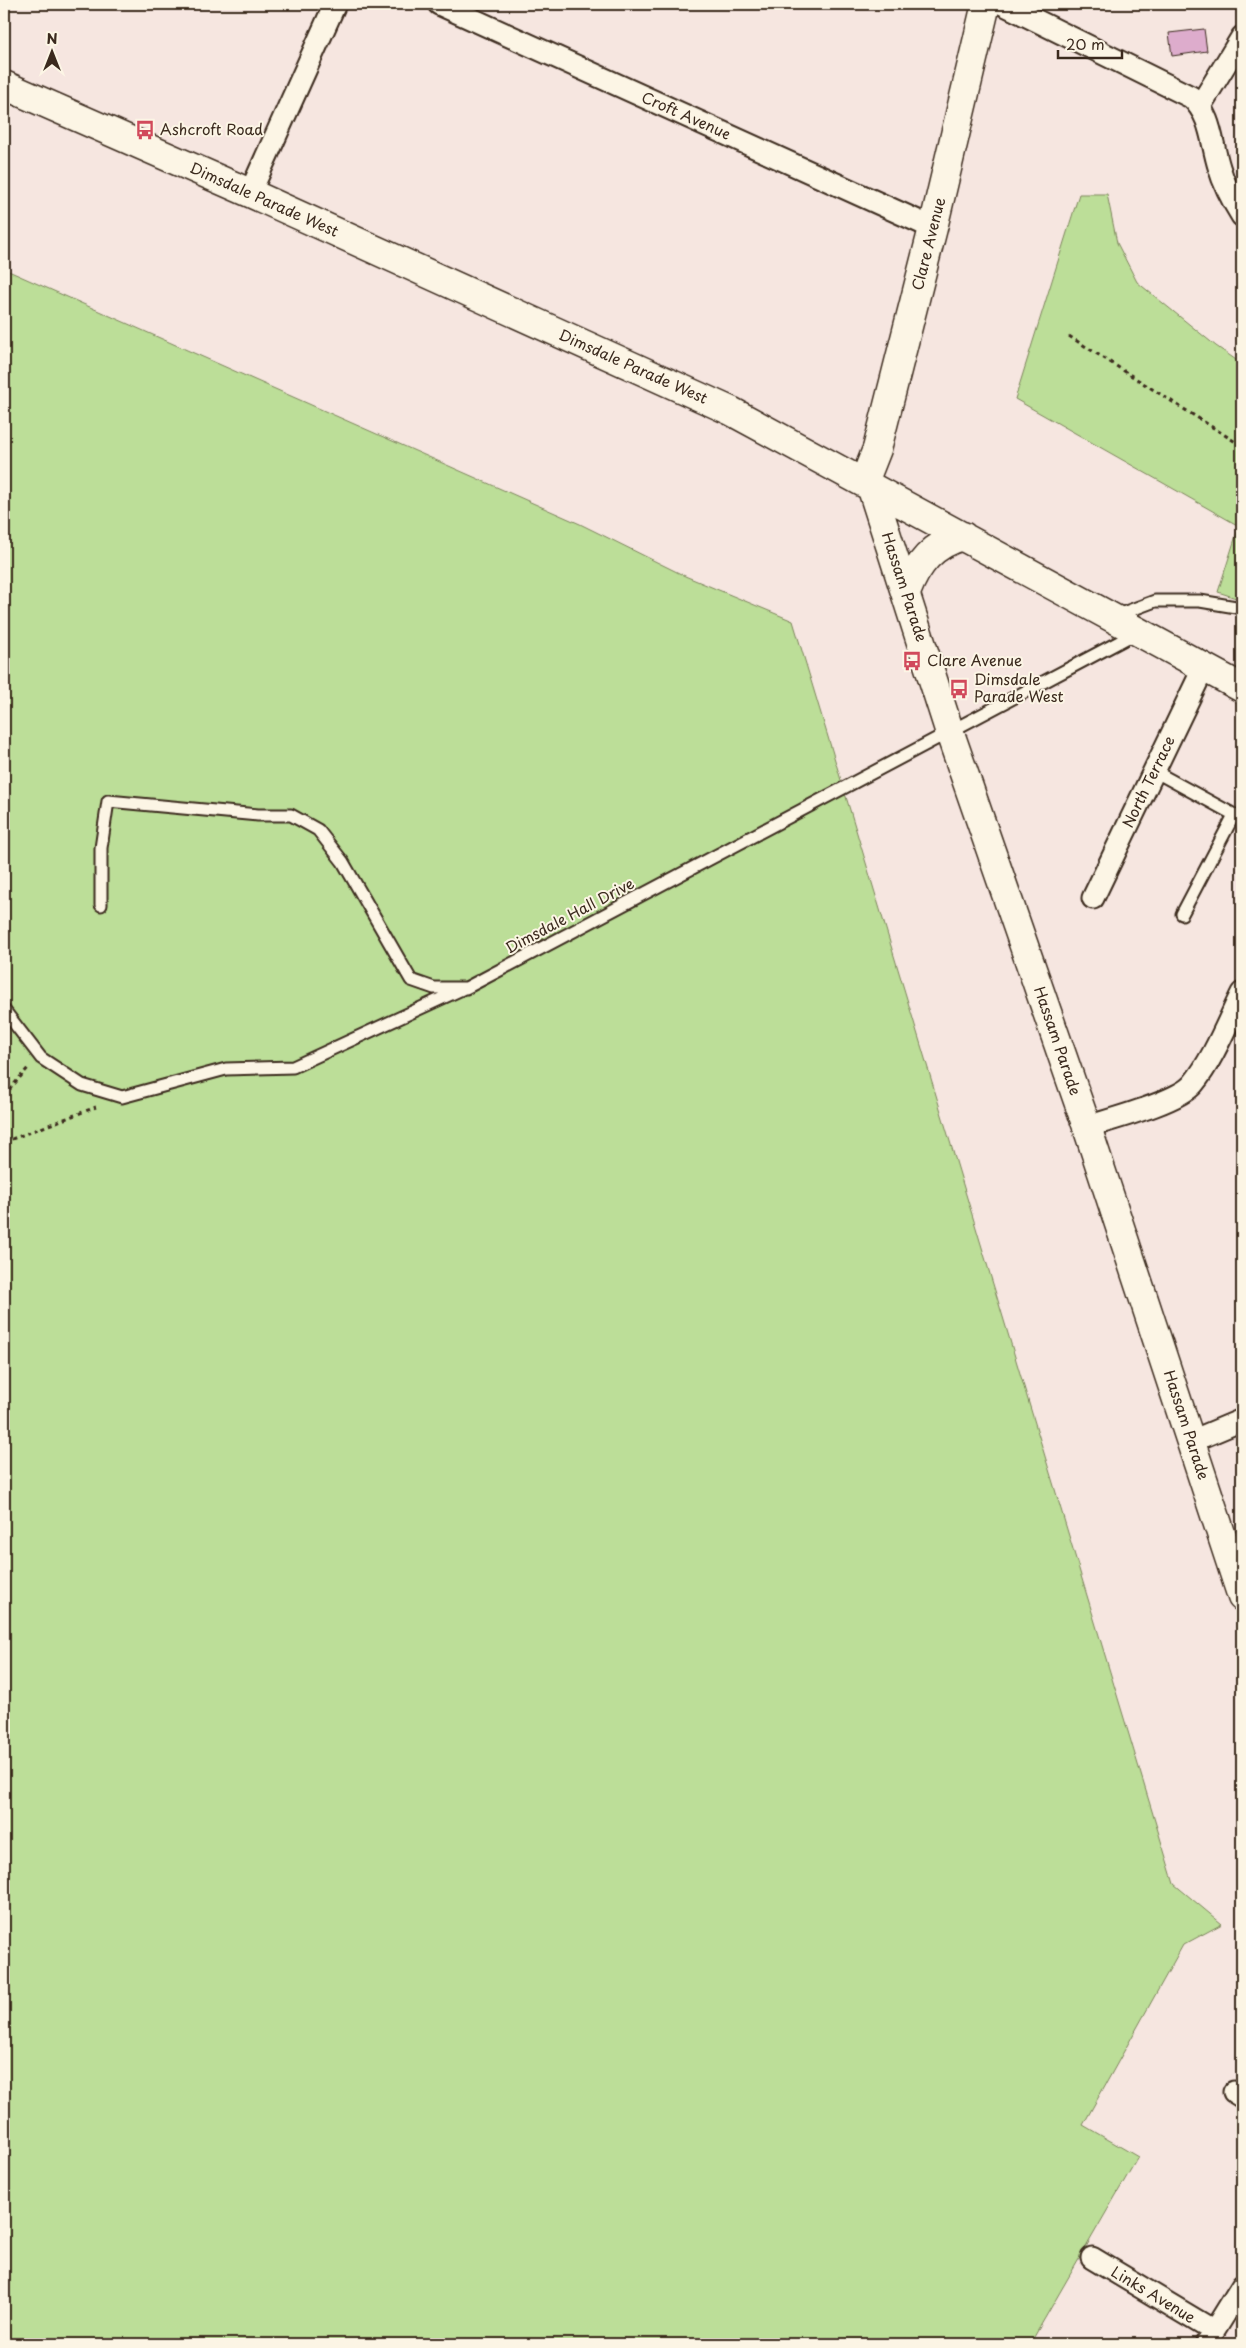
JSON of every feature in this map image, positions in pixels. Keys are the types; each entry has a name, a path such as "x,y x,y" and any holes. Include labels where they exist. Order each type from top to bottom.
{"street":[{"path":"250,193 335,4"},
{"name":"Croft Avenue","path":"439,4 933,228"},
{"name":"Clare Avenue","path":"867,484 933,228 986,4"},
{"path":"1003,4 1190,97 1200,106 1207,118 1218,166 1228,194 1242,216"},
{"path":"1200,106 1242,38"},
{"name":"Dimsdale Parade West","path":"4,85 250,193 731,411 1140,631 1242,688"},
{"name":"Hassam Parade","path":"867,484 906,593 950,733 1087,1127 1242,1597"},
{"path":"906,593 912,578 930,552 942,543 963,536"},
{"name":"North Terrace","path":"1093,898 1204,666"},
{"path":"1087,1127 1178,1096 1192,1085 1204,1068 1242,993"},
{"path":"1192,1441 1242,1420"},
{"name":"Links Avenue","path":"1092,2258 1210,2338"},
{"path":"1210,2338 1242,2286"}],"lane":[{"path":"1114,617 1155,601 1200,601 1242,608"},
{"name":"Dimsdale Hall Drive","path":"101,905 101,848 108,801 258,815 291,815 318,830 343,862 411,980 434,988 466,988 1140,631"},
{"path":"1154,771 1238,817 1182,914"},
{"path":"4,1010 41,1058 82,1085 122,1097 226,1068 293,1068 466,988"}],"path":[{"path":"1069,336 1242,446"},
{"path":"4,1096 30,1066"},
{"path":"4,1142 122,1097"}],"green space":[{"path":"1079,194 1107,194 1117,243 1137,282 1216,346 1242,364 1242,600 1218,592 1239,526 1015,399"},
{"path":"4,269 580,524 685,576 793,621 1174,1884 1222,1924 1183,1945 1083,2125 1138,2157 1030,2344 4,2344"}],"building":[{"path":"1204,29 1207,51 1172,56 1169,33"}],"place":[{"name":"Ashcroft Road","path":"145,130"},
{"name":"Clare Avenue","path":"912,661"},
{"name":"Dimsdale Parade West","path":"959,689"}]}
